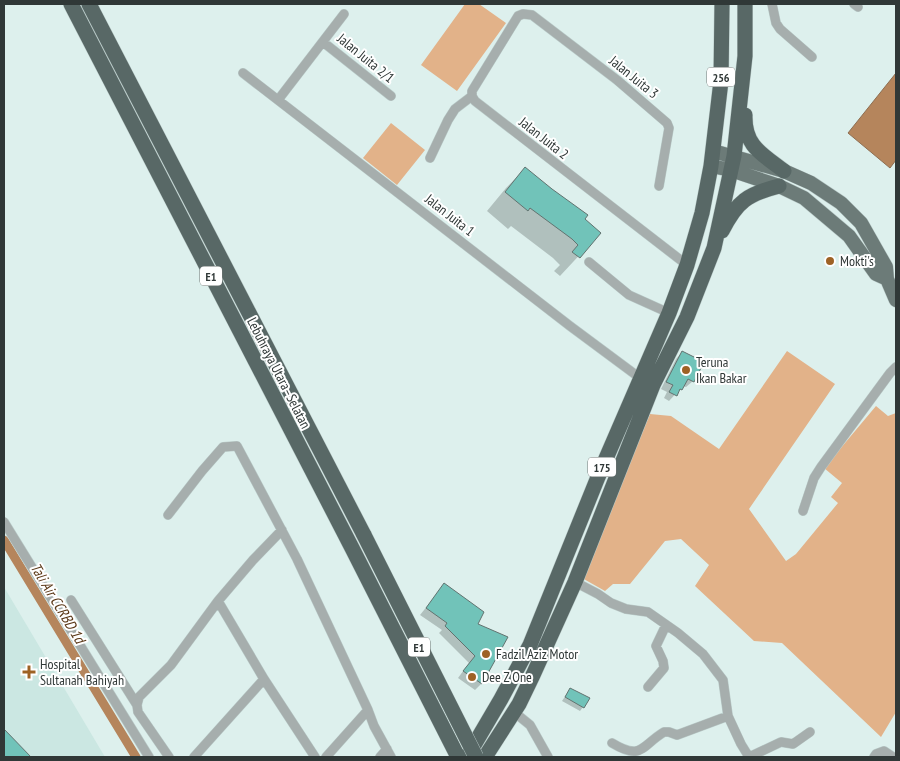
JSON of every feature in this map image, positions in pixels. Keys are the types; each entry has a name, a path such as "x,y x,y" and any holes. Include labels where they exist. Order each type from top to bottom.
{"highway":[{"name":"Lebuhraya Utara–Selatan","path":"71,4 458,757"},
{"name":"Lebuhraya Utara–Selatan","path":"89,4 364,535 476,757"},
{"name":"256","path":"712,166 721,81 722,4"},
{"name":"256","path":"732,163 745,56 744,4"},
{"path":"745,56 747,83 746,135 750,143 784,171"},
{"name":"175","path":"485,757 514,712 533,675 574,582 654,386 687,317 714,248 732,163"},
{"name":"175","path":"467,757 530,645 598,477 670,313 687,265 702,213 712,166"},
{"path":"714,248 724,227 739,204 750,195 779,186"}],"main road":[{"path":"713,151 732,163 804,198 849,236 876,274 887,279"},
{"path":"712,166 732,163 784,171 811,182 840,203 861,223 886,267 887,279 896,300"}],"street":[{"path":"772,4 776,23 780,29 812,57"},
{"path":"278,100 344,14"},
{"name":"Jalan Juita 3","path":"472,96 472,90 515,21 523,14 532,15 617,80 668,123 669,128 658,186"},
{"name":"Jalan Juita 2/1","path":"323,42 391,96"},
{"name":"Jalan Juita 1","path":"243,73 640,378"},
{"path":"430,158 448,120 456,109 472,96"},
{"name":"Jalan Juita 2","path":"472,96 475,101 687,265"},
{"path":"589,262 628,295 670,313"},
{"path":"803,511 814,478 821,467 890,373 896,368"},
{"path":"168,515 223,447 237,446 297,559 374,726 389,753 380,757"},
{"path":"4,522 148,757"},
{"path":"168,757 138,712 139,697 171,665 218,601 282,530"},
{"path":"574,582 611,603 626,609 648,612 691,644 720,674 725,686 728,716 749,757 781,742 793,744 810,732"},
{"path":"71,600 137,705"},
{"path":"218,601 264,679 315,757"},
{"path":"648,687 664,668 656,646 666,625"},
{"path":"194,757 264,679"},
{"path":"326,757 368,710"},
{"path":"514,712 530,725 548,757"},
{"path":"612,743 627,753 642,752 664,732 677,735 728,716"},
{"path":"874,757 876,754 884,751 894,757"}],"shaded area":[{"path":"465,4 479,4 506,23 457,91 421,65"},
{"path":"896,73 896,160 890,168 848,133"},
{"path":"391,123 425,150 397,185 363,158"},
{"path":"787,351 835,384 749,509 786,561 796,554 838,503 831,497 842,483 824,468 876,406 888,416 896,413 896,712 881,737 782,643 754,641 695,586 709,565 681,539 665,541 630,584 613,584 605,591 582,578 650,414 671,416 719,449"},
{"name":"Hospital Sultanah Bahiyah","path":"4,587 105,757 4,757"}],"building":[{"path":"525,167 588,215 585,219 601,233 580,258 572,252 578,245 572,239 530,208 528,211 505,192"},
{"name":"Teruna Ikan Bakar","path":"682,351 704,362 694,382 688,379 677,396 669,392 673,385 666,382"},
{"path":"444,583 484,612 478,624 508,637 482,684 463,671 475,656 445,626 447,623 426,608"},
{"path":"570,688 590,698 584,708 565,697"},
{"path":"4,729 31,757 4,757"}],"waterway":[{"name":"Tali Air CCRBD 1d","path":"4,540 136,757"}],"place":[{"name":"Mokti's","path":"830,261"},
{"name":"Teruna Ikan Bakar","path":"686,370"},
{"name":"Fadzil Aziz Motor","path":"486,654"},
{"name":"Hospital Sultanah Bahiyah","path":"29,672"},
{"name":"Dee Z One","path":"472,677"}]}
